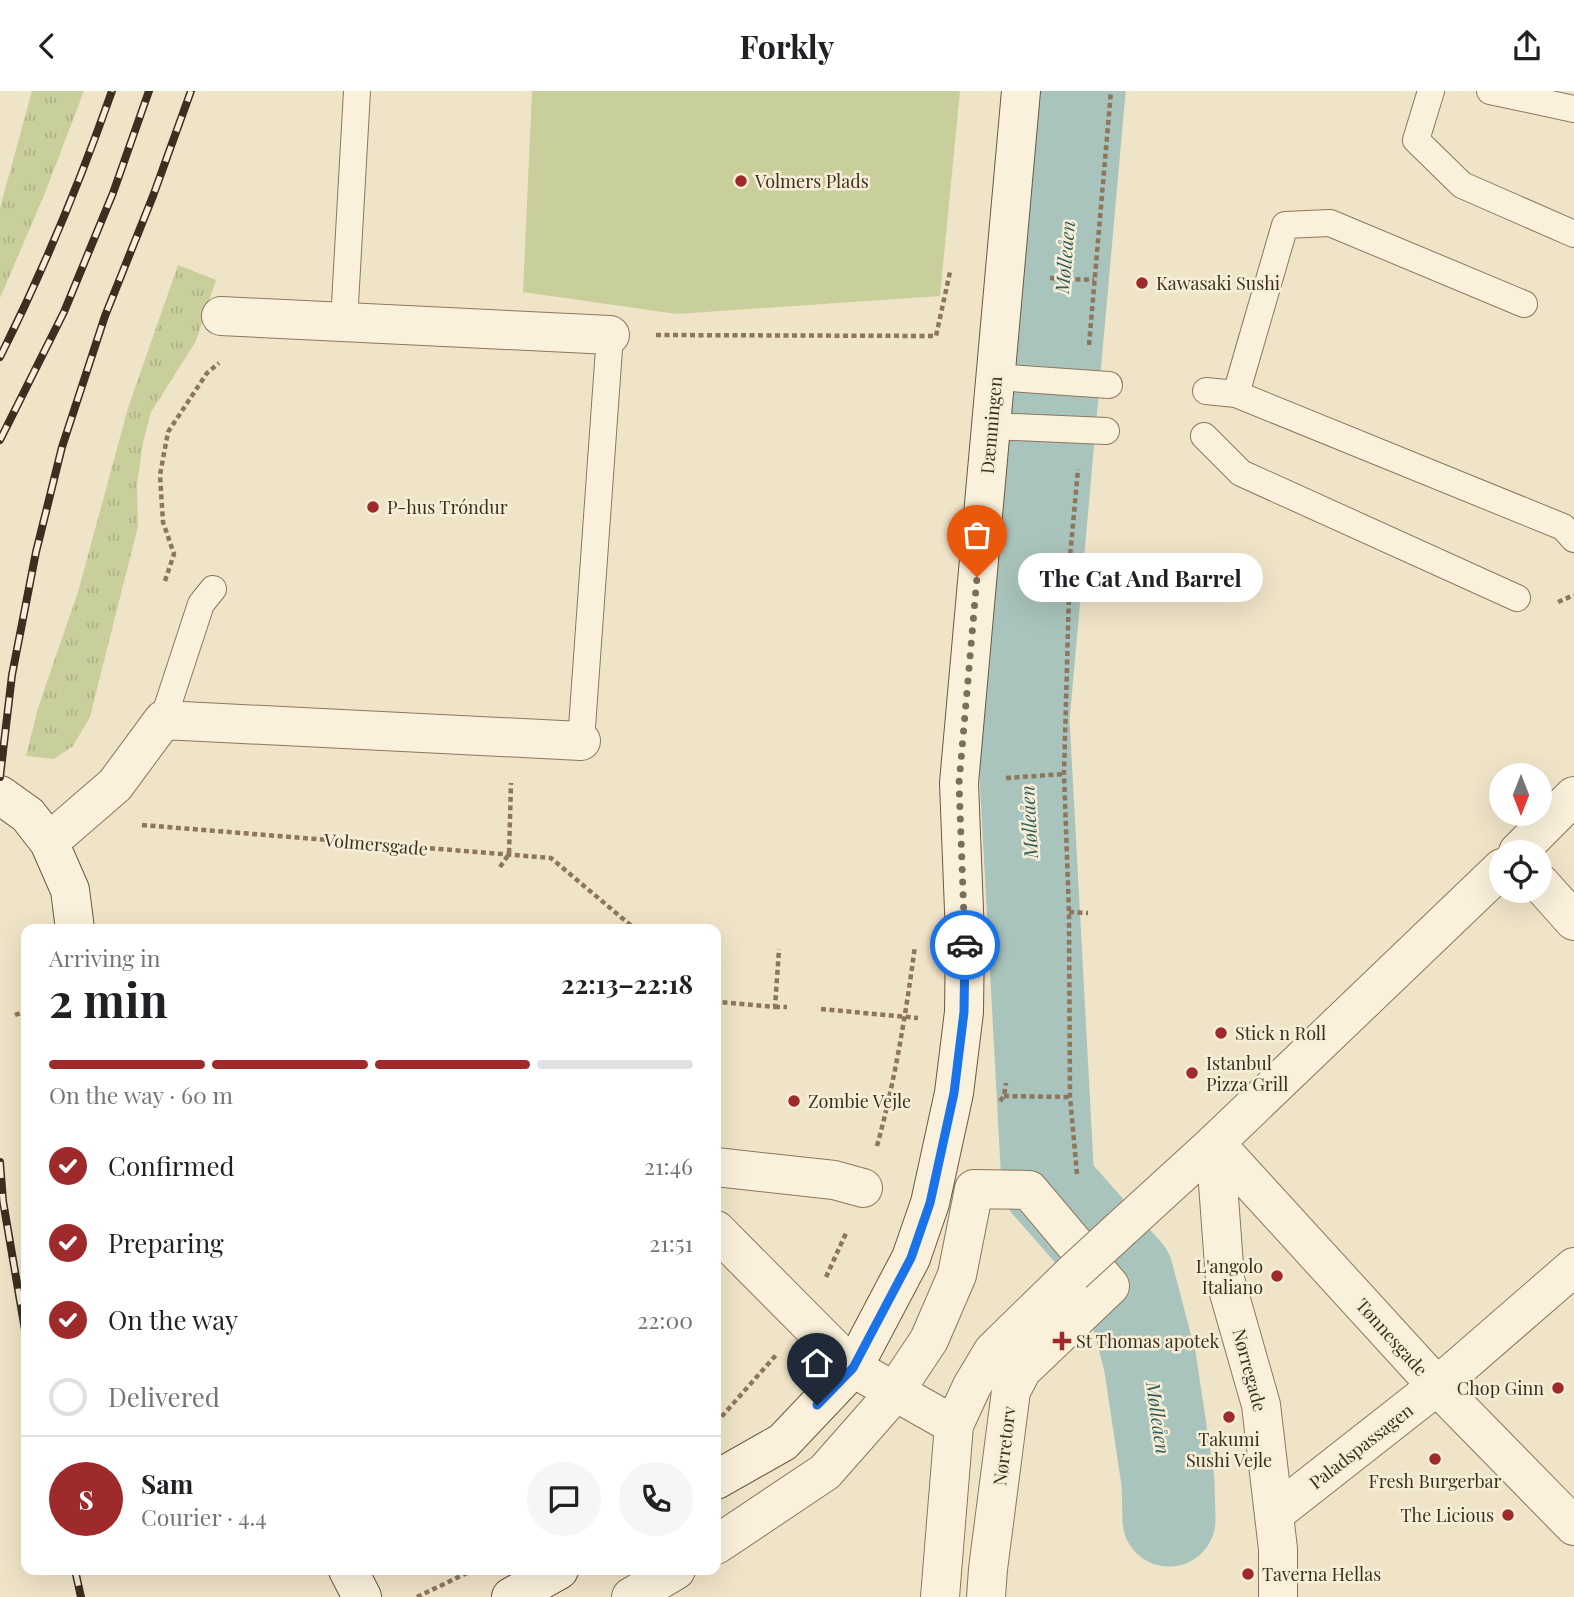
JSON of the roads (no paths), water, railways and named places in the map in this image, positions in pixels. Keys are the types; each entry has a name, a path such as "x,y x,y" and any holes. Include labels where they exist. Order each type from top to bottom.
{"street":[{"name":"Dæmningen","path":"853,1368 911,1258 930,1203 954,1093 962,1022 965,936 959,783 1021,91"},
{"path":"221,316 610,335"},
{"path":"49,842 115,785 163,720 580,741"},
{"path":"0,795 28,815 49,842 70,890 74,924"},
{"path":"1530,840 1574,796"},
{"path":"940,1597 954,1425 972,1386 993,1351 1489,880"},
{"path":"1552,896 1574,921"},
{"name":"Tønnesgade","path":"1215,1143 1437,1386 1574,1525"},
{"name":"Nørregade","path":"1215,1143 1225,1279 1261,1405 1278,1549 1278,1597"},
{"path":"721,1168 834,1180 863,1188"},
{"name":"Nørretorv","path":"721,1542 825,1472 895,1391 929,1340 957,1275 974,1189 1029,1190 1110,1286 1022,1370 1011,1391 986,1597"},
{"path":"721,1235 853,1368 954,1425"},
{"name":"Paladspassagen","path":"1274,1514 1437,1386 1574,1267"},
{"path":"721,1477 783,1442 853,1368"},
{"path":"351,1575 362,1597"},
{"path":"511,1597 550,1575"},
{"path":"631,1597 668,1575"}],"lane":[{"path":"344,322 357,91"},
{"path":"1431,91 1416,140 1462,185 1574,234"},
{"path":"1490,91 1574,109"},
{"path":"1236,394 1285,225 1330,223 1524,305"},
{"path":"580,741 610,335"},
{"path":"996,377 1097,384"},
{"path":"1206,391 1236,394 1563,527 1574,539"},
{"path":"991,426 1094,431"},
{"path":"1204,436 1241,473 1517,598"},
{"path":"163,720 201,604 213,589"}],"waterway":[{"name":"Mølleåen","path":"1079,91 1023,719 1048,1184 1127,1274 1150,1362 1168,1482 1169,1520"}],"railway":[{"path":"0,357 60,226 112,91"},
{"path":"0,440 64,312 113,193 149,91"},
{"path":"0,777 12,675 36,552 62,447 105,316 191,91"},
{"path":"0,1162 3,1201 21,1307"},
{"path":"76,1575 81,1597"}],"place":[{"name":"Volmers Plads","path":"741,181"},
{"name":"Kawasaki Sushi","path":"1142,283"},
{"name":"P-hus Tróndur","path":"373,507"},
{"name":"The Cat And Barrel","path":"977,577"},
{"name":"Stick n Roll","path":"1221,1033"},
{"name":"Istanbul Pizza Grill","path":"1192,1073"},
{"name":"Zombie Vejle","path":"794,1101"},
{"name":"L'angolo Italiano","path":"1277,1276"},
{"name":"St Thomas apotek","path":"1062,1341"},
{"name":"Chop Ginn","path":"1558,1388"},
{"name":"Takumi Sushi Vejle","path":"1229,1417"},
{"name":"Fresh Burgerbar","path":"1435,1459"},
{"name":"The Licious","path":"1508,1515"},
{"name":"Taverna Hellas","path":"1248,1574"}]}
